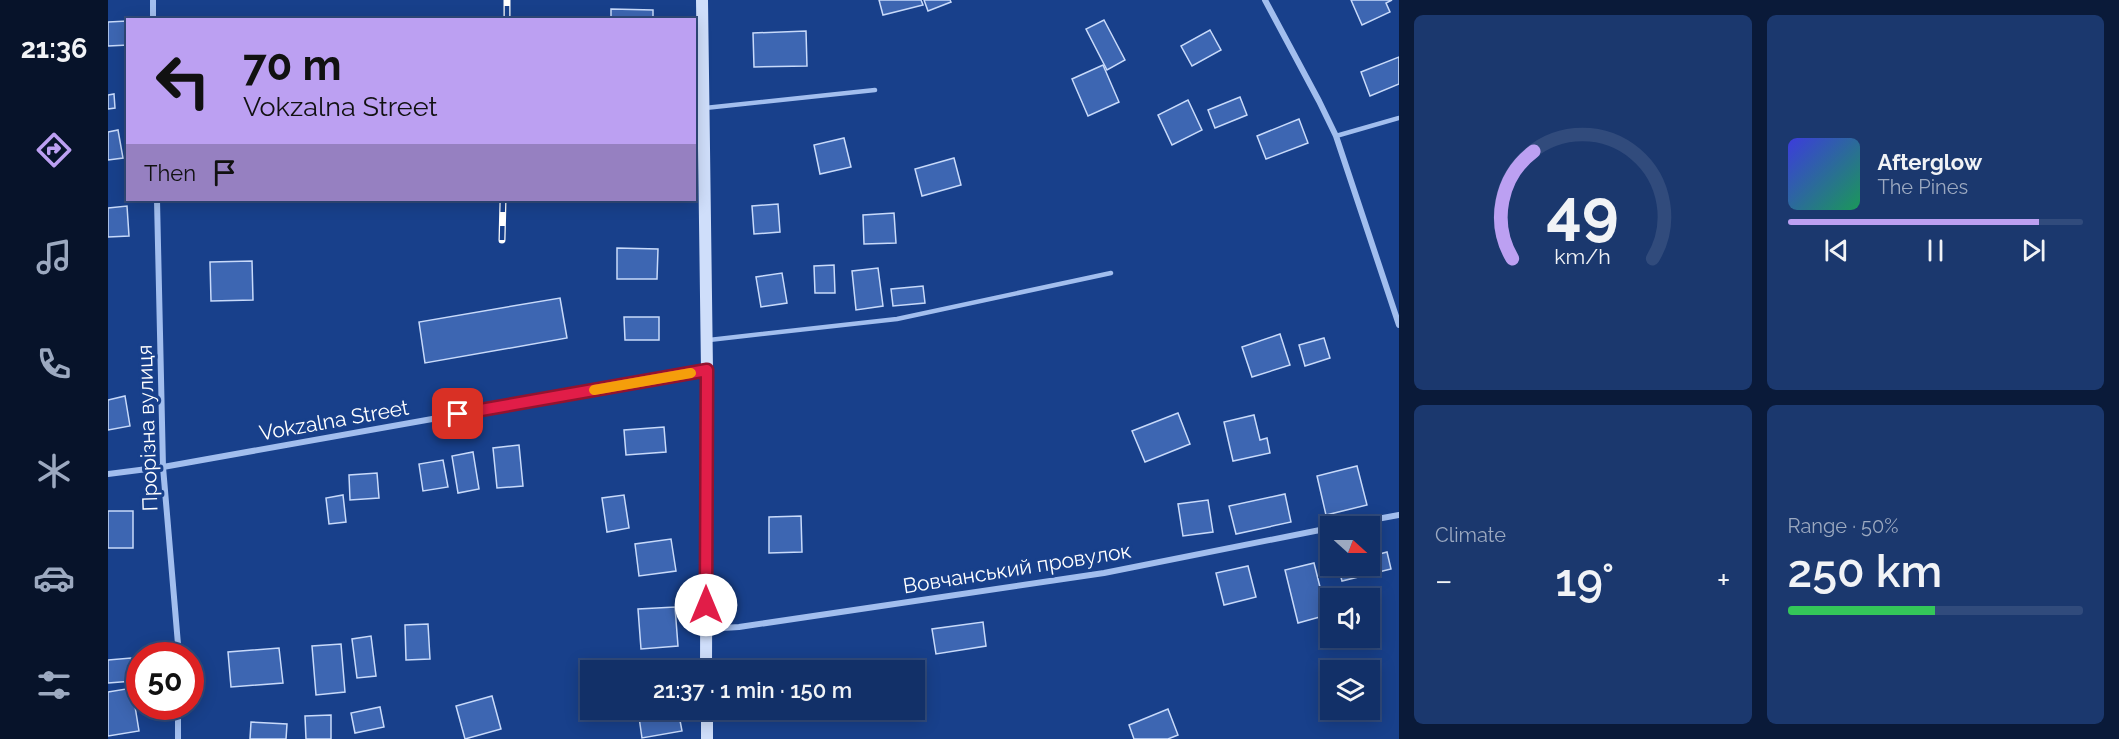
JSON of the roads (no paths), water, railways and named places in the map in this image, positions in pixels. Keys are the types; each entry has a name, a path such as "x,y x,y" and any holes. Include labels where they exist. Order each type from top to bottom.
{"main road":[{"path":"702,0 707,341 706,660"},
{"path":"707,720 707,739"}],"street":[{"path":"153,0 153,18"},
{"path":"1265,0 1336,136 1399,325"},
{"name":"Прорізна вулиця","path":"157,201 163,467 178,642"},
{"name":"Vokzalna Street","path":"108,474 163,467 707,370"},
{"path":"1380,518 1399,515"},
{"name":"Вовчанський провулок","path":"706,629 739,627 1104,573 1320,530"},
{"path":"178,720 178,739"}],"lane":[{"path":"704,108 875,90"},
{"path":"1336,136 1399,118"},
{"path":"707,341 897,319 1111,273"}],"railway":[{"path":"507,0 507,18"},
{"path":"502,240 503,201"}]}
